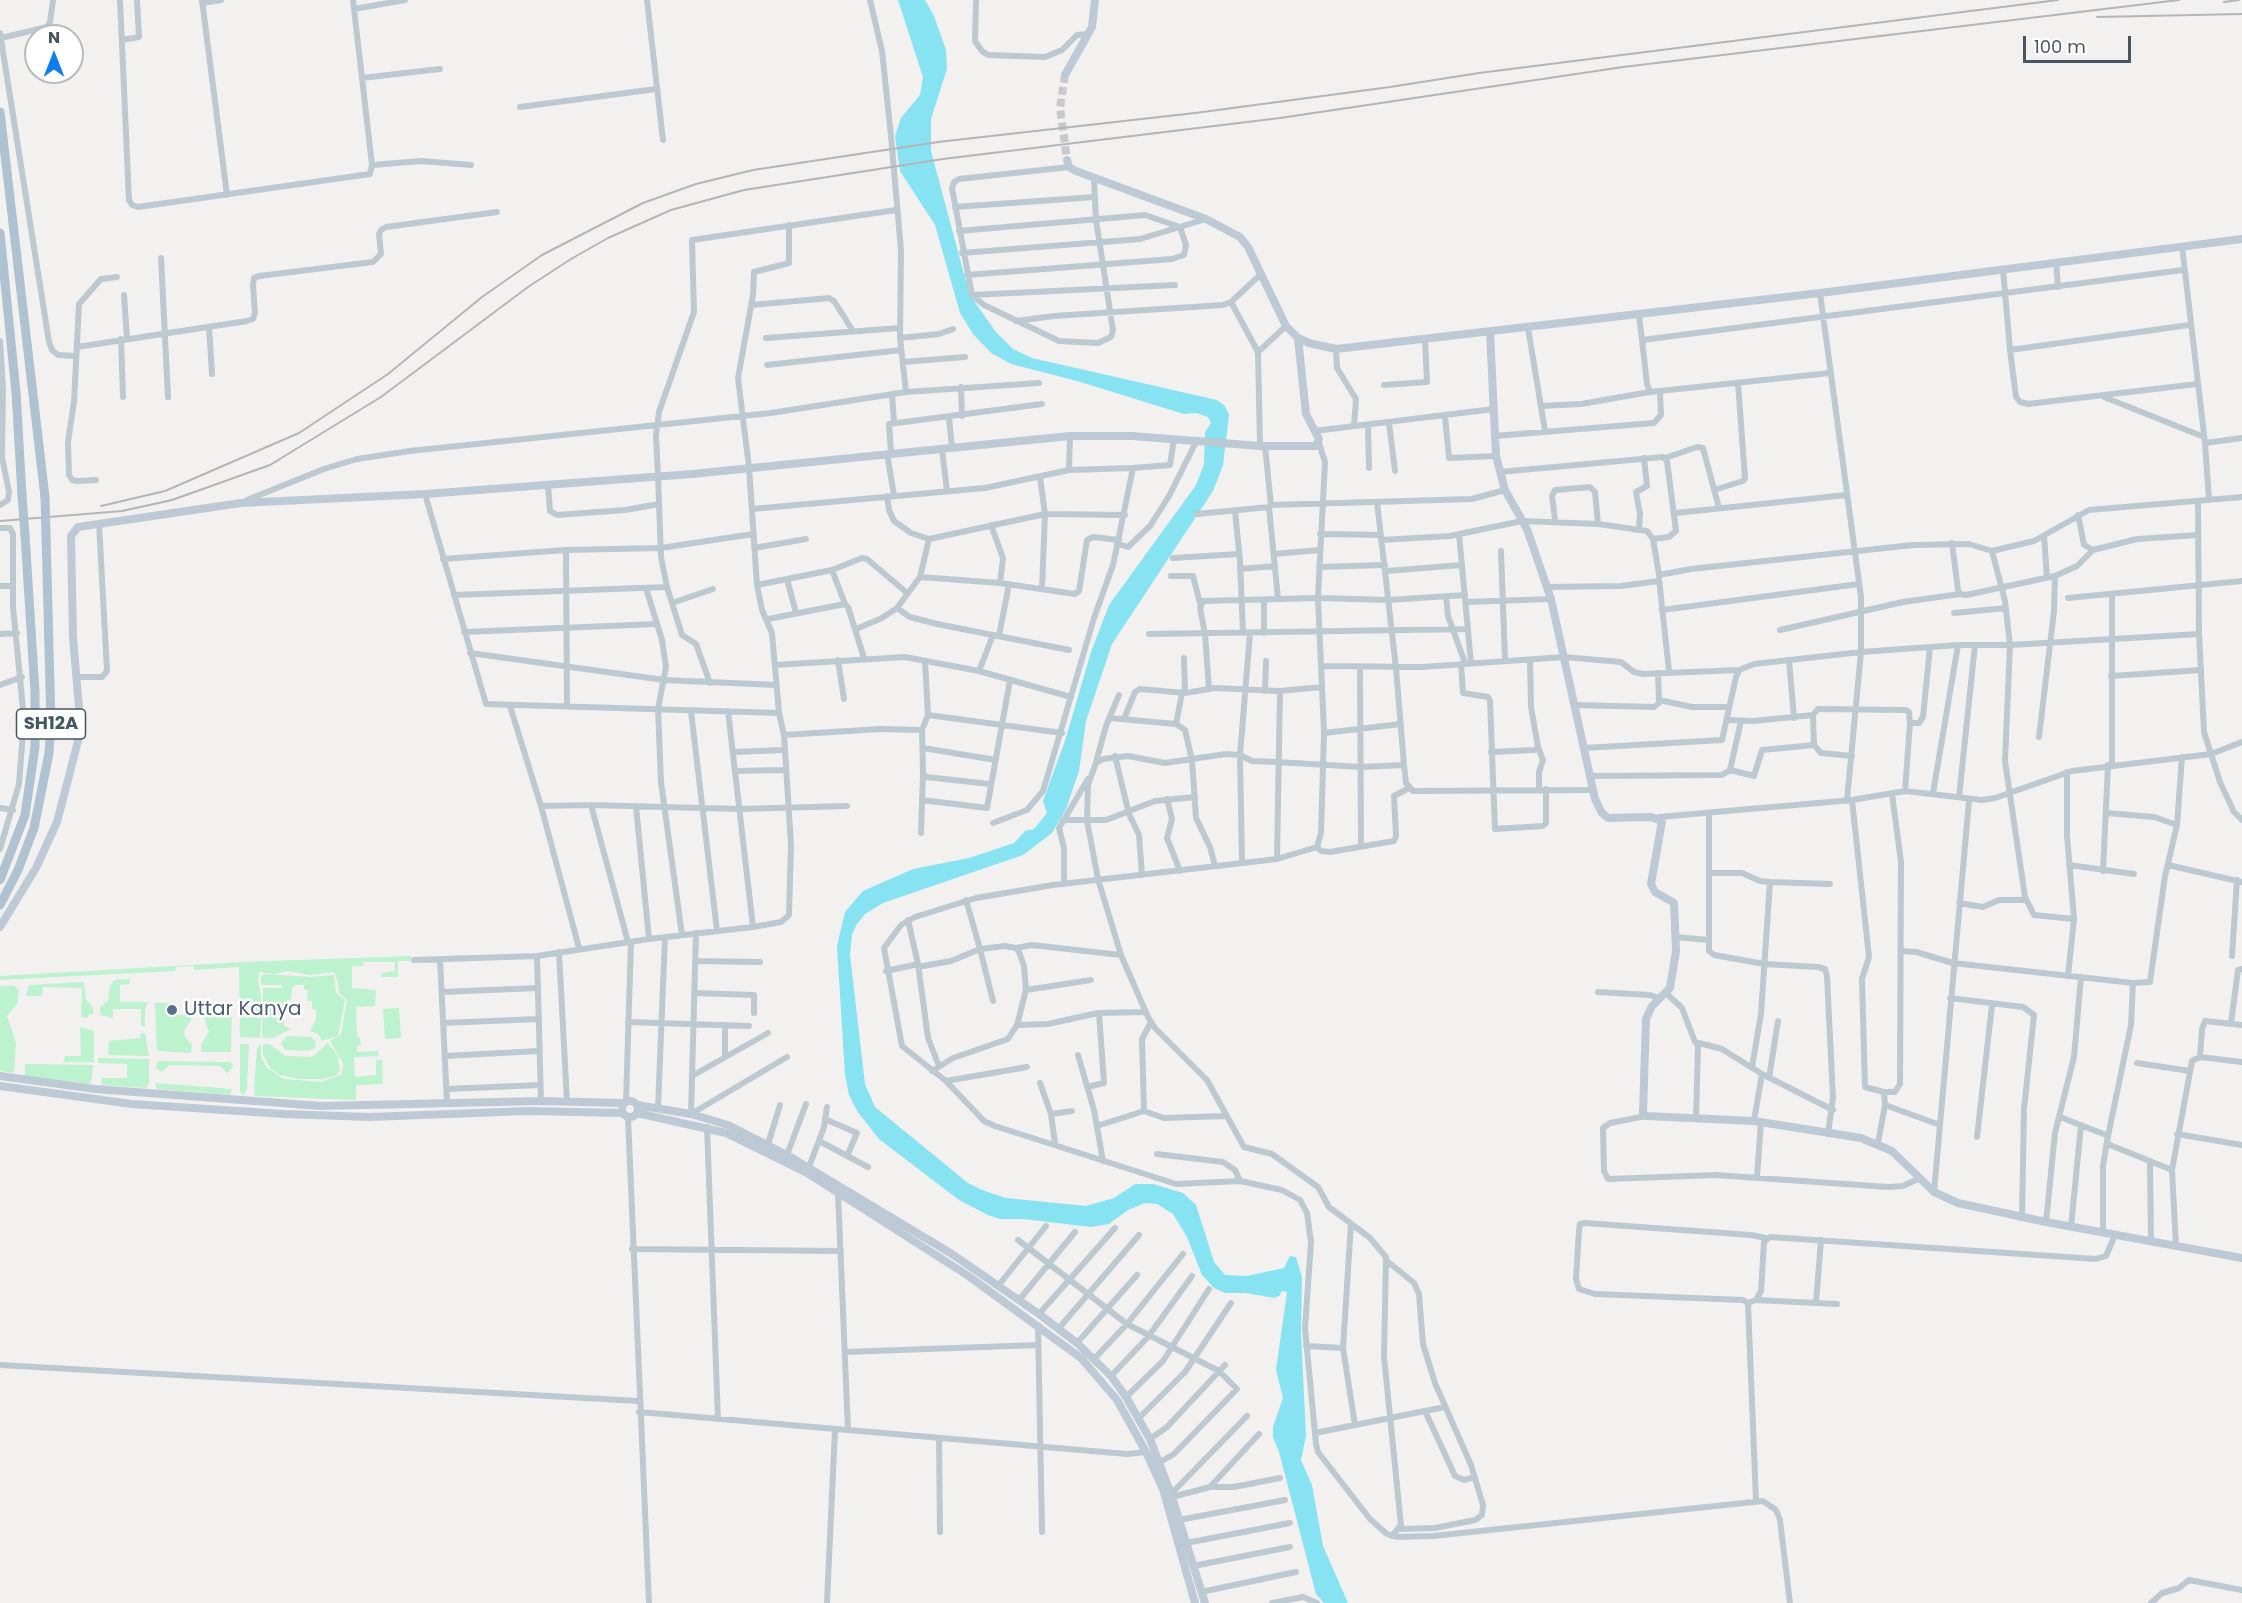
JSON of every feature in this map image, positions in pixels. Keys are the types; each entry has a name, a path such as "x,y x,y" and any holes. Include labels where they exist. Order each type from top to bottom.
{"main road":[{"name":"SH12A","path":"0,112 45,496 51,703 49,753 34,828 18,870 0,905"},
{"name":"SH12A","path":"0,233 16,392 35,692 35,747 25,815 0,880"}],"street":[{"path":"53,0 47,27 0,36 49,342 52,350 58,355 76,356"},
{"path":"120,0 132,205 227,195 362,177 370,174 372,165 353,0"},
{"path":"122,40 139,37 136,0"},
{"path":"220,0 202,1 227,195"},
{"path":"354,9 405,0"},
{"path":"647,0 663,140"},
{"path":"870,0 884,64 901,250 900,338 906,392"},
{"path":"976,0 975,41 982,51 988,54 1045,57 1062,50 1077,35 1088,34"},
{"path":"1065,75 1088,34 1095,15 1095,0"},
{"path":"362,78 440,69"},
{"path":"520,107 656,88"},
{"path":"372,165 422,161 471,165"},
{"path":"1094,179 1096,220 1112,311 1110,337 1098,343 1059,341 984,305 972,295 952,188 954,182 959,179 1068,163 1094,179 1206,219 1240,237 1248,247 1286,326 1298,338 1336,349 1820,293 2242,239"},
{"path":"956,207 1095,197"},
{"path":"710,683 696,644 682,635 667,586 661,548 657,476 657,423 694,312 692,240 896,210"},
{"path":"77,347 253,319 254,278 373,262 381,254 380,234 381,230 386,227 497,212"},
{"path":"959,231 1146,215 1180,227"},
{"path":"963,253 1140,239 1206,219"},
{"path":"414,960 537,956 579,948 753,927 781,922 789,915 791,845 784,735 779,713 768,619 762,610 757,585 749,467 738,378 752,305 754,272 789,264 789,225"},
{"path":"967,275 1104,266 1180,257 1186,250 1180,227"},
{"path":"2182,246 2183,270 2205,440 2209,500"},
{"path":"161,258 168,397"},
{"path":"2056,262 2058,287"},
{"path":"2002,269 2016,397 2020,402 2028,404 2197,384"},
{"path":"1642,340 2004,295 2183,270"},
{"path":"1015,321 1112,311 1223,305 1231,302 1261,274"},
{"path":"96,480 78,482 69,476 69,431 74,402 81,299 101,279 117,277"},
{"path":"972,295 1175,285"},
{"path":"1820,293 1861,612 1861,652 1849,800 1869,957 1862,979 1865,1087 1884,1092 1895,1092 1900,1084 1901,862 1892,794"},
{"path":"123,397 124,295"},
{"path":"752,305 829,298 834,301 853,331"},
{"path":"1231,302 1258,352 1262,446 1268,471 1278,599"},
{"path":"1639,314 1647,384 1650,392"},
{"path":"2010,351 2190,325"},
{"path":"1258,352 1286,326"},
{"path":"209,327 212,374"},
{"path":"766,338 900,328"},
{"path":"1528,328 1545,431"},
{"path":"900,338 939,334 953,329"},
{"path":"1490,332 1496,456 1505,490 1522,521 1551,598 1592,790 1602,813 1608,818 1659,818 1709,814 1849,800 1905,791 1959,797 1969,801 1995,798 2067,772 2211,754 2242,742"},
{"path":"1298,338 1306,414 1324,453 1325,469 1318,598 1324,733 1321,833 1317,847"},
{"path":"1384,385 1427,382 1425,340"},
{"path":"0,341 3,389 2,457 9,492 8,500 0,505"},
{"path":"1336,349 1337,368 1356,399 1354,426"},
{"path":"767,364 901,350"},
{"path":"903,362 964,357"},
{"path":"1541,406 1581,404 1650,392 1660,393 1830,373"},
{"path":"241,503 314,472 357,459 498,440 744,416 906,392 1039,383"},
{"path":"1714,490 1743,481 1745,478 1738,383"},
{"path":"961,387 962,416"},
{"path":"1494,436 1654,423 1661,416 1660,393"},
{"path":"892,394 894,422"},
{"path":"2101,395 2205,440 2242,438"},
{"path":"1042,404 889,424 891,495 889,510 894,521 911,533 929,539 1044,514 1125,515"},
{"path":"1314,430 1494,409"},
{"path":"1445,416 1449,458 1496,456"},
{"path":"950,417 952,448"},
{"path":"1389,423 1395,471"},
{"path":"1368,425 1369,468"},
{"path":"0,927 36,868 64,802 80,729 71,536 78,527 241,503 548,485 1070,436 1174,439 1262,446 1316,446 1319,443"},
{"path":"1070,436 1070,470"},
{"path":"752,509 985,488 1070,470 1170,465 1174,439"},
{"path":"920,578 1000,583 1078,594 1087,540 1093,537 1118,542 1128,547 1150,526 1169,496 1197,442"},
{"path":"1500,472 1665,458 1701,447 1719,508"},
{"path":"942,449 947,491"},
{"path":"1639,529 1640,514 1636,492 1647,486 1644,458"},
{"path":"1653,539 1674,534 1676,513 1665,458"},
{"path":"993,823 1027,810 1036,802 1049,777 1118,542 1133,468"},
{"path":"1040,477 1044,514 1042,590"},
{"path":"548,485 550,511 557,515 614,511 659,504"},
{"path":"1555,520 1552,496 1555,490 1590,487 1595,492 1598,524"},
{"path":"1197,514 1322,502 1472,499 1505,490"},
{"path":"425,494 486,704 779,713"},
{"path":"1676,513 1846,495"},
{"path":"1547,587 1621,586 1691,569 1913,545 1952,543 1978,546 1992,551 2034,541 2078,515 2100,508 2242,497"},
{"path":"2198,501 2199,634 2204,732 2231,807 2242,820"},
{"path":"1377,502 1396,668 1404,765 1409,788 1413,791 1592,790"},
{"path":"1234,511 1239,554 1240,600 1246,633 1240,755 1242,862"},
{"path":"2078,515 2084,545 2093,550"},
{"path":"1320,534 1381,537 1459,534 1522,521 1555,520 1647,531 1653,539 1669,671"},
{"path":"76,677 102,677 107,671 99,523"},
{"path":"992,525 1003,558 1000,583"},
{"path":"0,528 7,528 12,532 12,586 21,677 23,753 13,810 0,849"},
{"path":"443,558 566,550 661,548 753,534"},
{"path":"1459,534 1467,629 1463,693 1490,699 1494,826 1499,830 1546,823 1539,772 1543,754 1538,747 1531,707 1530,660"},
{"path":"1780,630 1861,612 2002,588 2055,576 2077,566 2093,550 2137,539 2198,535"},
{"path":"2044,536 2047,577"},
{"path":"754,548 806,539"},
{"path":"856,629 882,618 897,608 920,578 929,539"},
{"path":"1952,543 1960,594"},
{"path":"566,550 567,706"},
{"path":"1274,554 1320,550"},
{"path":"1501,551 1505,660"},
{"path":"1992,551 2007,608 2010,645 2005,761 2025,900 2034,915 2074,919"},
{"path":"1173,558 1239,554"},
{"path":"757,585 832,570 856,559 867,559 907,593"},
{"path":"1319,567 1385,568 1462,565"},
{"path":"1240,569 1275,566"},
{"path":"832,570 856,629 864,658"},
{"path":"1171,576 1193,576 1205,634 1209,689"},
{"path":"2039,737 2054,611 2055,576"},
{"path":"787,579 796,613"},
{"path":"2068,598 2242,581"},
{"path":"979,670 996,635 1009,584"},
{"path":"1662,610 1859,584"},
{"path":"0,586 12,586"},
{"path":"454,595 667,586"},
{"path":"646,588 657,624 666,667 658,709 665,807 682,935"},
{"path":"672,603 713,590"},
{"path":"2103,871 2110,765 2112,594"},
{"path":"1200,603 1318,598 1388,600 1446,596 1502,602 1551,598"},
{"path":"1446,596 1452,630 1466,663"},
{"path":"1264,600 1264,633"},
{"path":"768,619 845,604"},
{"path":"897,608 910,617 1069,650"},
{"path":"1954,613 2007,608"},
{"path":"464,632 657,624"},
{"path":"1149,634 1467,629"},
{"path":"0,634 17,633"},
{"path":"1322,666 1396,668 1563,657 1621,662 1637,674 1739,670 1754,664 1789,660 1958,645 2010,645 2199,634"},
{"path":"1933,793 1958,645"},
{"path":"1959,797 1976,645"},
{"path":"1910,723 1919,723 1923,717 1930,647"},
{"path":"470,653 664,680 776,685"},
{"path":"775,665 905,657 979,670 1071,697"},
{"path":"1176,724 1184,693 1184,658"},
{"path":"838,660 844,699"},
{"path":"1789,660 1794,718"},
{"path":"921,833 922,730 928,715 925,661"},
{"path":"1264,691 1266,662"},
{"path":"1360,667 1361,846"},
{"path":"1584,748 1722,740 1739,670"},
{"path":"2111,676 2201,670"},
{"path":"1574,705 1654,707 1659,700 1658,673"},
{"path":"0,685 21,677"},
{"path":"922,800 983,809 988,805 1010,680"},
{"path":"1124,719 1137,689 1184,693 1209,689 1280,691 1322,687"},
{"path":"1277,859 1280,691"},
{"path":"1119,695 1091,776 1087,793 1088,821 1098,879 1121,955 1145,1012 1151,1023 1207,1080 1244,1147 1272,1154 1318,1186 1329,1207 1377,1246 1387,1261 1414,1283 1419,1294 1423,1344 1445,1407 1475,1477 1483,1504 1482,1515 1479,1518 1435,1528 1400,1529 1392,1536"},
{"path":"1659,700 1692,707 1729,707"},
{"path":"510,706 541,806 579,948"},
{"path":"1727,720 1794,718 1813,715 1818,709 1857,707 1906,710 1909,712 1910,723 1905,791"},
{"path":"692,711 701,808 717,931"},
{"path":"728,711 753,927"},
{"path":"928,715 1062,733"},
{"path":"1813,715 1814,745 1821,753 1852,756"},
{"path":"1110,718 1176,724 1185,729 1192,760 1196,818 1210,847 1215,866"},
{"path":"1589,777 1722,775 1730,770 1741,721"},
{"path":"1324,733 1359,731 1401,724"},
{"path":"784,735 880,729 922,730"},
{"path":"1730,770 1754,776 1762,750 1814,745"},
{"path":"1491,752 1538,747"},
{"path":"923,748 996,760"},
{"path":"733,752 785,750"},
{"path":"1096,763 1115,756 1165,763 1221,754 1240,755 1252,761 1361,767 1404,765"},
{"path":"1115,756 1129,811 1139,835 1142,875"},
{"path":"1901,951 1917,952 1953,963 2133,983 2150,982 2168,865 2177,825 2182,757"},
{"path":"735,771 786,770"},
{"path":"2067,772 2069,865 2074,919 2068,976"},
{"path":"923,773 926,777 990,784"},
{"path":"1064,884 1064,848 1059,828 1091,776"},
{"path":"1409,788 1394,796 1396,839 1325,852 1317,847 1277,859 1098,879 966,900 908,920 886,941 884,956 902,1046 946,1081 984,1120 1009,1131 1055,1143 1176,1184 1240,1181 1282,1190 1300,1200 1306,1213 1311,1242 1306,1346 1318,1452 1370,1519 1392,1536 1433,1536 1756,1501 1769,1503 1780,1520 1790,1603"},
{"path":"1063,820 1106,819 1146,803 1195,797"},
{"path":"1167,799 1172,819 1167,838 1179,871"},
{"path":"1934,1192 1969,801"},
{"path":"591,805 629,942 625,1115 649,1603"},
{"path":"541,806 739,809 847,806"},
{"path":"636,806 650,939"},
{"path":"0,808 13,810"},
{"path":"2106,813 2154,817 2177,825"},
{"path":"1709,814 1708,948 1714,955 1764,964 1825,969 1828,986 1833,1110 1828,1134"},
{"path":"1646,1116 1642,1107 1644,1029 1652,1006 1663,996 1673,973 1676,937 1674,903 1655,892 1651,884 1663,826 1659,818"},
{"path":"2069,865 2134,874"},
{"path":"2168,865 2240,881 2232,956"},
{"path":"1709,873 1742,873 1770,882 1830,884"},
{"path":"1752,1067 1760,1029 1770,882"},
{"path":"966,900 993,1001"},
{"path":"1959,903 1983,907 1999,900 2025,900"},
{"path":"908,920 918,966 928,1038 939,1066"},
{"path":"691,1114 696,933"},
{"path":"657,1108 665,937"},
{"path":"1676,937 1708,940"},
{"path":"886,971 951,961 980,949 1000,946 1016,948 1032,945 1121,955"},
{"path":"932,1071 953,1058 1008,1039 1017,1025 1026,990 1024,966 1016,948"},
{"path":"559,952 567,1101"},
{"path":"537,956 540,1101"},
{"path":"440,959 447,1103"},
{"path":"695,961 760,962"},
{"path":"2231,1023 2238,970 2242,969"},
{"path":"2046,1222 2053,1144 2074,1057 2081,977"},
{"path":"1026,990 1091,980"},
{"path":"2103,1233 2103,1166 2106,1138 2131,1025 2133,983"},
{"path":"442,992 538,988"},
{"path":"1598,992 1663,996 1682,1008 1692,1038 1698,1044 1722,1049 1769,1078 1833,1110"},
{"path":"694,993 754,995 754,1012"},
{"path":"1950,998 1992,1005 2023,1007 2034,1015 2024,1110 2022,1218"},
{"path":"1977,1137 1992,1005"},
{"path":"1017,1025 1048,1024 1080,1015 1099,1013 1145,1012"},
{"path":"1088,1087 1104,1083 1099,1013"},
{"path":"443,1023 538,1019"},
{"path":"1769,1078 1778,1021"},
{"path":"2200,1057 2203,1024 2208,1021 2242,1025"},
{"path":"628,1023 749,1026"},
{"path":"1144,1111 1142,1039 1151,1023"},
{"path":"725,1025 725,1057"},
{"path":"692,1076 768,1033"},
{"path":"1696,1119 1698,1044"},
{"path":"445,1056 539,1051"},
{"path":"1078,1055 1088,1087 1103,1161"},
{"path":"2176,1246 2172,1170 2192,1061 2200,1057 2242,1062"},
{"path":"691,1114 787,1058"},
{"path":"2137,1062 2190,1071"},
{"path":"946,1081 1027,1067"},
{"path":"1757,1177 1762,1074"},
{"path":"0,1076 17,1084 65,1097 194,1108 370,1117 526,1111 625,1115 637,1109 657,1108 691,1114 728,1125 809,1167 998,1286 1059,1328 1094,1359 1126,1397 1160,1462 1204,1603"},
{"path":"1040,1083 1051,1114 1055,1143"},
{"path":"0,1086 17,1084 321,1106 632,1101 637,1109 706,1126 766,1151 838,1193 967,1275 1038,1325 1098,1375 1117,1400 1146,1452 1163,1489 1195,1603"},
{"path":"447,1089 540,1085"},
{"path":"1878,1143 1885,1105 1884,1092"},
{"path":"194,1098 194,1108"},
{"path":"788,1155 806,1104"},
{"path":"768,1144 780,1105"},
{"path":"1885,1105 1940,1125"},
{"path":"809,1167 819,1142 827,1107"},
{"path":"1051,1114 1072,1111"},
{"path":"1097,1126 1144,1111 1164,1118 1226,1116"},
{"path":"1918,1179 1903,1186 1888,1187 1757,1177 1677,1175 1608,1179 1604,1171 1603,1128 1610,1123 1646,1116 1758,1122 1878,1143 1892,1151 1918,1179 1934,1192 1958,1203 2022,1218 2242,1258"},
{"path":"2060,1117 2106,1138 2110,1145 2172,1170"},
{"path":"825,1119 857,1133 847,1156"},
{"path":"2071,1227 2081,1125"},
{"path":"706,1126 718,1419"},
{"path":"2177,1134 2242,1145"},
{"path":"819,1142 868,1167"},
{"path":"1157,1154 1223,1162 1235,1170 1240,1181"},
{"path":"2150,1161 2151,1242"},
{"path":"838,1193 848,1430"},
{"path":"1351,1224 1343,1348 1355,1425"},
{"path":"1748,1303 1743,1300 1596,1294 1579,1289 1576,1286 1580,1224 2096,1259 2106,1256 2115,1235"},
{"path":"998,1286 1046,1226"},
{"path":"1039,1314 1115,1227"},
{"path":"1019,1300 1075,1232"},
{"path":"1059,1328 1139,1235"},
{"path":"1756,1300 1761,1291 1766,1238"},
{"path":"1018,1240 1127,1324 1148,1337 1219,1371 1237,1389 1174,1454 1160,1462"},
{"path":"1816,1303 1821,1240"},
{"path":"632,1249 840,1251"},
{"path":"1094,1359 1127,1324 1183,1254"},
{"path":"1387,1261 1383,1337 1389,1419 1400,1507 1400,1529"},
{"path":"1077,1343 1137,1275"},
{"path":"1110,1376 1148,1337 1192,1276"},
{"path":"1126,1397 1149,1376 1172,1348 1209,1289"},
{"path":"1748,1303 1756,1300 1837,1304"},
{"path":"1139,1418 1185,1372 1231,1303"},
{"path":"1748,1303 1756,1501"},
{"path":"1038,1325 1042,1532"},
{"path":"845,1352 1038,1345"},
{"path":"1306,1346 1343,1348"},
{"path":"0,1365 638,1401"},
{"path":"1150,1440 1167,1427 1225,1365"},
{"path":"1315,1433 1426,1413 1445,1407"},
{"path":"639,1412 1127,1454 1146,1452"},
{"path":"1426,1413 1455,1476 1464,1479 1475,1477"},
{"path":"1172,1495 1247,1416"},
{"path":"827,1603 835,1429"},
{"path":"1210,1487 1259,1434"},
{"path":"939,1438 940,1532"},
{"path":"1172,1495 1210,1487 1234,1487 1281,1478"},
{"path":"1179,1520 1285,1500"},
{"path":"1186,1543 1290,1523"},
{"path":"1193,1566 1290,1547"},
{"path":"1201,1592 1296,1572"},
{"path":"2151,1603 2162,1593 2179,1588 2189,1580 2242,1590"},
{"path":"1272,1603 1303,1597 1317,1603"}],"green space":[{"path":"411,956 411,961 398,961 398,977 381,977 381,973 395,971 395,962 364,962 363,966 352,966 352,988 376,990 375,1006 356,1007 357,1037 360,1037 361,1045 357,1045 357,1052 378,1051 379,1056 354,1057 355,1077 376,1075 376,1060 382,1060 383,1084 356,1085 356,1100 255,1096 257,1048 261,1044 261,1057 267,1068 284,1079 321,1082 342,1074 343,1063 330,1041 341,1035 347,1000 339,993 334,972 310,975 288,971 274,974 260,972 258,978 262,1003 260,1038 240,1037 239,967 194,970 194,966 176,967 175,971 0,980 0,976 243,962"},
{"path":"264,974 310,977 334,975 336,993 345,1000 338,1036 322,1041 318,1034 310,1031 316,1019 316,1009 312,1009 312,1001 307,1001 308,990 304,989 304,985 295,985 292,988 291,1000 287,1000 287,1008 284,1008 284,1026 291,1029 273,1038 262,1038 263,988 282,988 282,985 262,985 260,978"},
{"path":"130,979 130,984 120,985 120,1002 148,1002 145,1009 145,1026 141,1026 141,1009 113,1009 113,1018 100,1015 100,1007 108,1001 110,985 115,980"},
{"path":"84,982 86,1000 93,1007 93,1014 89,1014 88,1018 81,1017 82,988 43,987 42,996 26,996 29,985"},
{"path":"0,986 14,986 19,990 17,1004 7,1016 16,1043 14,1073 0,1071"},
{"path":"155,1003 170,1003 174,1015 192,1015 192,1019 184,1030 185,1037 192,1045 191,1053 157,1051"},
{"path":"399,1008 401,1038 385,1039 383,1009"},
{"path":"232,1010 231,1052 201,1052 201,1045 209,1032 203,1015 221,1015 221,1011"},
{"path":"80,1027 94,1031 94,1062 63,1062 65,1056 81,1056"},
{"path":"141,1033 145,1033 149,1056 108,1055 109,1041 140,1038"},
{"path":"287,1036 311,1037 316,1042 315,1048 308,1051 285,1050 281,1043"},
{"path":"328,1043 338,1056 340,1071 335,1076 322,1079 299,1079 280,1075 271,1069 263,1055 263,1044 269,1044 286,1056 312,1057"},
{"path":"240,1044 249,1044 247,1089 243,1096 240,1091"},
{"path":"98,1058 149,1059 149,1083 146,1088 102,1085 101,1078 127,1078 127,1064 98,1063"},
{"path":"157,1061 231,1062 233,1067 227,1073 220,1066 169,1065 162,1072 156,1068"},
{"path":"25,1064 93,1065 92,1077 90,1084 25,1076"},
{"path":"155,1083 232,1089 230,1095 157,1089"}],"water":[{"path":"898,0 925,0 934,16 946,50 947,69 931,119 931,151 965,278 974,301 996,332 1013,349 1032,358 1217,400 1225,406 1229,415 1223,465 1213,491 1112,644 1086,721 1079,771 1066,809 1052,833 1023,855 883,903 865,914 857,924 852,934 850,955 865,1084 875,1107 968,1183 982,1190 1006,1198 1086,1206 1114,1198 1135,1184 1153,1184 1183,1193 1196,1205 1214,1262 1225,1275 1247,1276 1284,1268 1290,1256 1296,1257 1302,1277 1301,1334 1306,1436 1301,1460 1312,1485 1323,1546 1348,1603 1324,1603 1316,1594 1279,1452 1273,1437 1273,1427 1283,1398 1276,1370 1287,1292 1282,1291 1274,1298 1246,1293 1225,1293 1214,1288 1202,1275 1187,1237 1173,1214 1157,1204 1145,1203 1128,1210 1109,1224 1091,1227 1023,1219 1000,1219 988,1215 959,1200 879,1139 857,1111 849,1095 845,1075 837,946 845,912 863,891 913,869 969,858 1014,843 1025,831 1034,829 1047,813 1043,801 1065,741 1091,652 1109,605 1196,485 1204,464 1205,432 1211,423 1208,417 1196,413 1184,414 1077,381 1011,364 991,353 973,334 960,313 935,225 900,171 895,136 901,118 920,95 923,77"}],"tunnel":[{"path":"1065,75 1060,108 1067,160"}],"railway":[{"path":"101,506 165,491 299,433 388,374 482,297 542,255 643,203 696,184 753,170 938,142 1195,113 1479,73 2058,0"},
{"path":"0,521 122,511 172,500 270,465 381,397 528,287 571,259 608,238 671,210 744,190 943,159 1280,118 1623,67 2179,0"},
{"path":"2224,2 2239,0"},
{"path":"2097,17 2242,14"}],"place":[{"name":"Uttar Kanya","path":"172,1010"}]}
